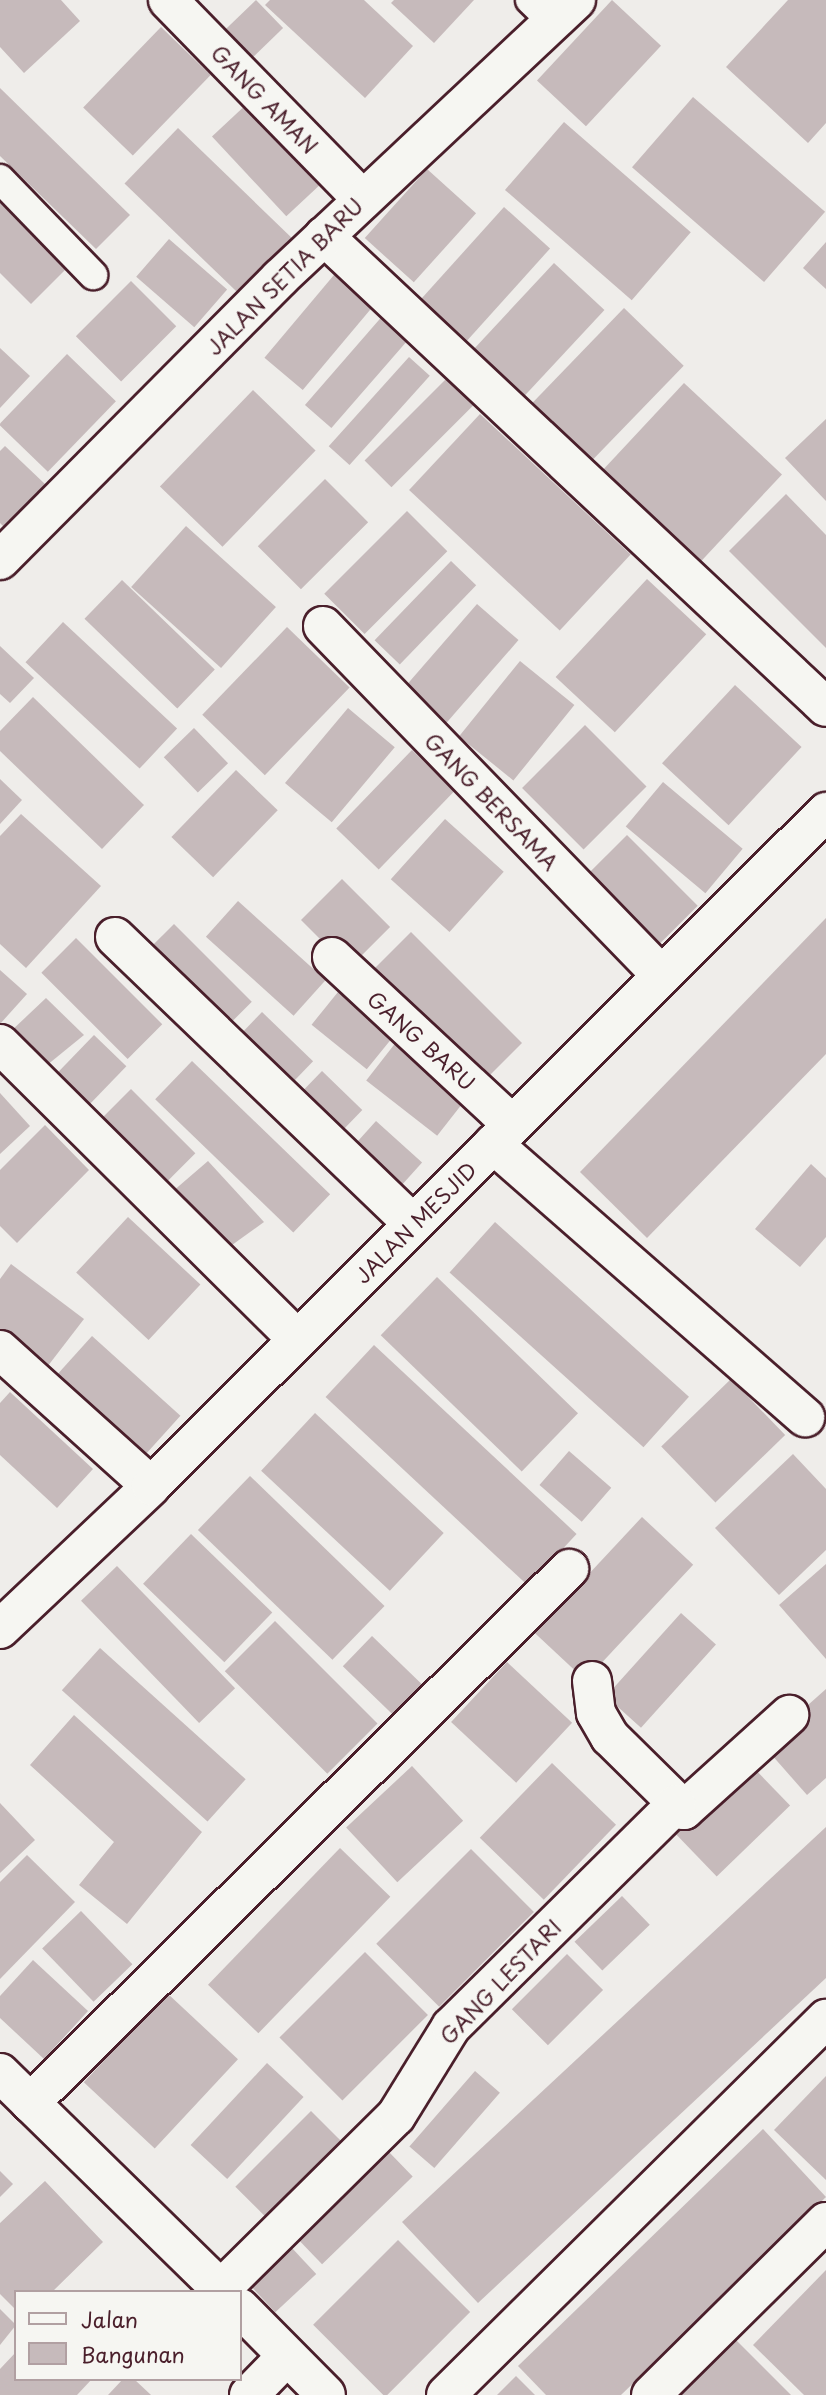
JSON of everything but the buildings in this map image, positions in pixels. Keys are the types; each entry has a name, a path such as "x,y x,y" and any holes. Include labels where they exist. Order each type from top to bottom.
{"street":[{"name":"GANG AMAN","path":"168,0 362,198"},
{"name":"JALAN SETIA BARU","path":"0,560 553,7"},
{"path":"324,236 826,707"},
{"name":"GANG BERSAMA","path":"323,626 662,976"},
{"name":"JALAN MESJID","path":"0,1629 151,1486 826,812"},
{"path":"115,937 413,1224"},
{"name":"GANG BARU","path":"332,957 502,1134 805,1417"},
{"path":"0,1044 298,1339"},
{"path":"0,1350 151,1486"},
{"path":"30,2103 569,1569"},
{"path":"592,1681 596,1713 610,1737 676,1804 690,1808 789,1715"},
{"name":"GANG LESTARI","path":"234,2290 396,2116 451,2028 676,1804"},
{"path":"446,2395 826,2019"},
{"path":"0,2073 222,2290"},
{"path":"651,2395 826,2222"},
{"path":"242,2310 326,2395"},
{"path":"249,2395 287,2356"}],"lane":[{"path":"0,179 93,275"}]}
